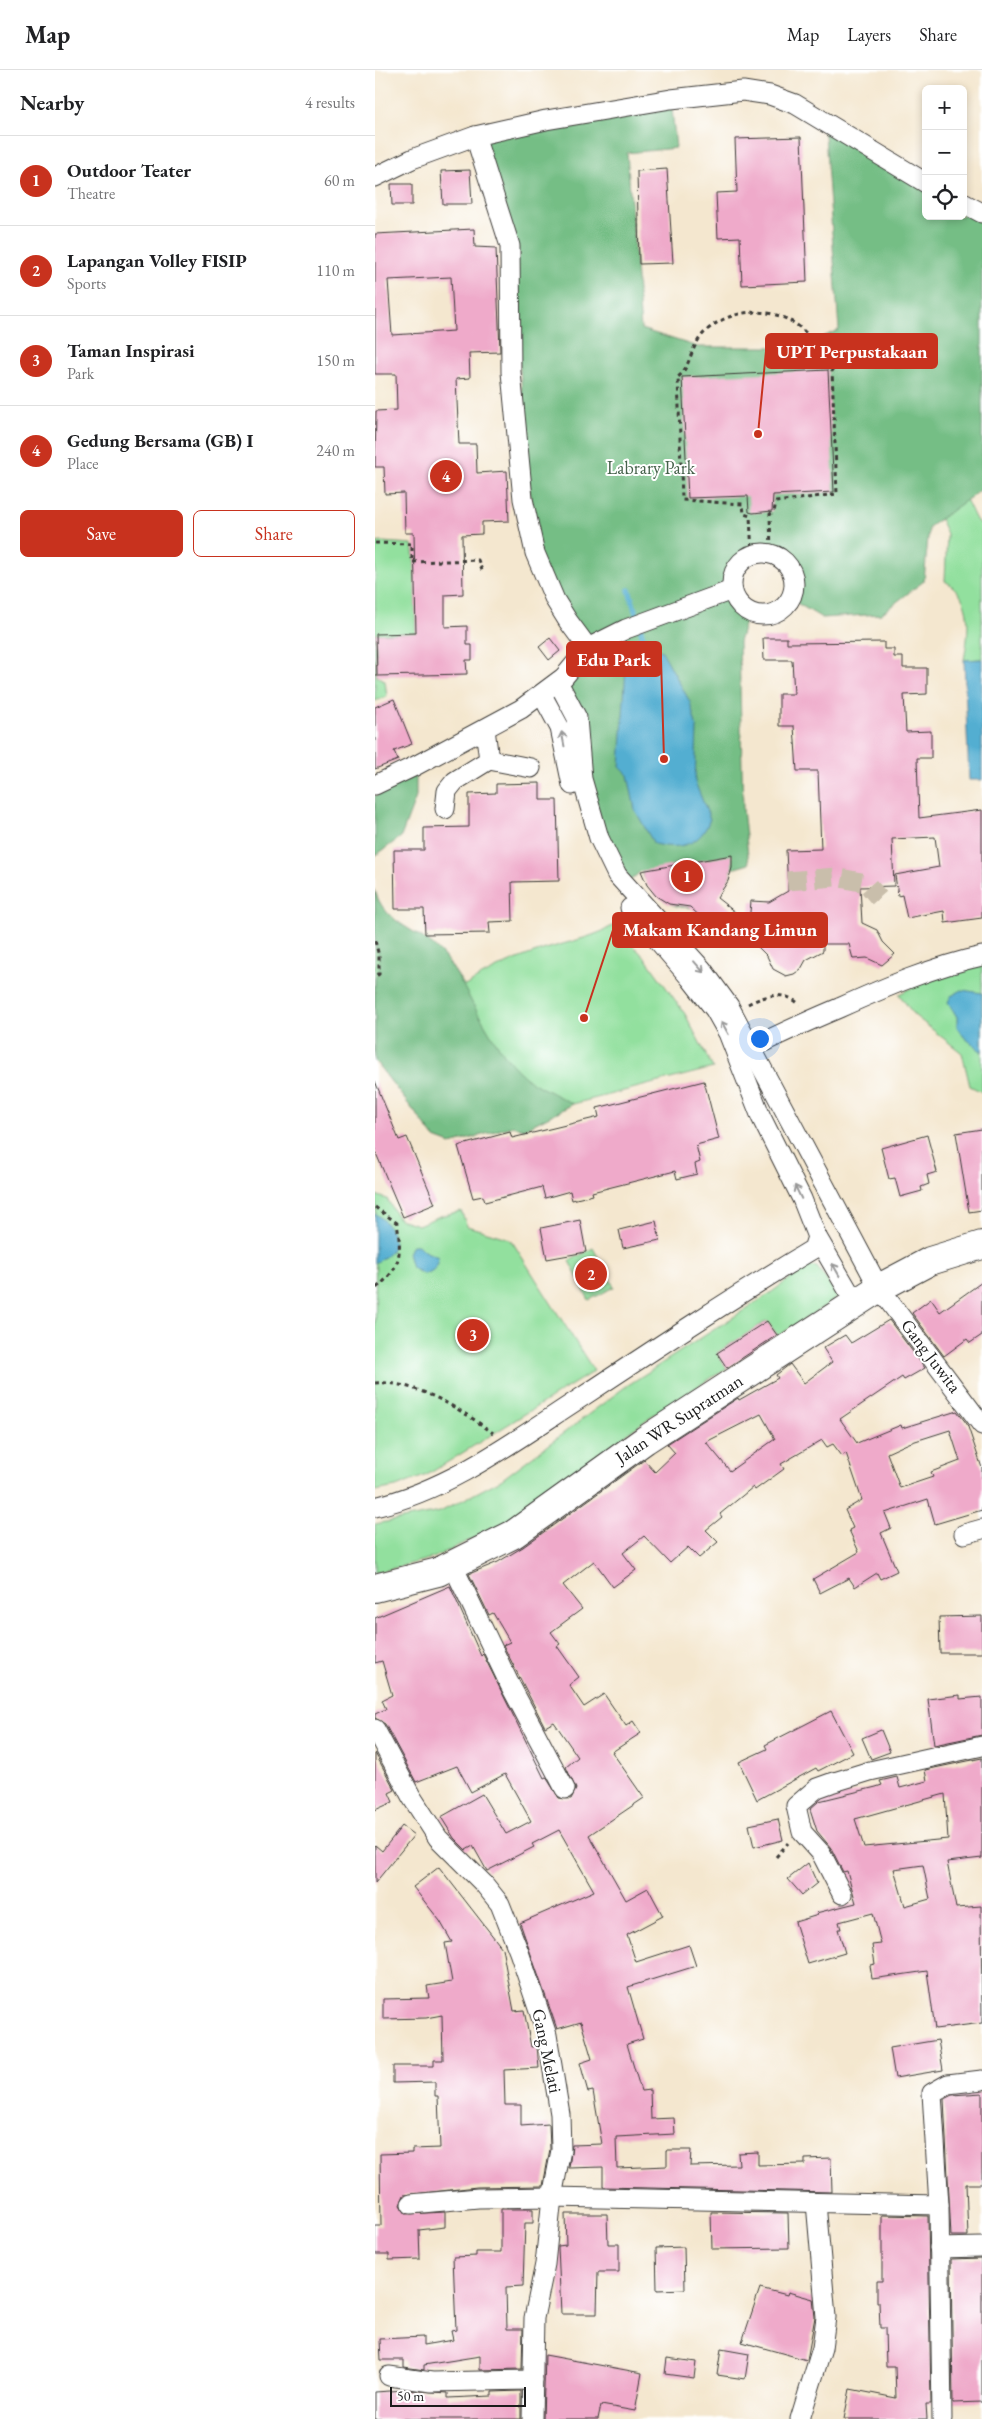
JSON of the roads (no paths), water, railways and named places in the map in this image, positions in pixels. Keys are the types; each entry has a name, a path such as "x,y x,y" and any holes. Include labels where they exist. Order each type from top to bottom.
{"highway":[{"name":"Jalan WR Supratman","path":"375,1588 400,1583 453,1566 514,1534 645,1440 879,1288 930,1261 982,1245"}],"street":[{"path":"375,177 412,159 475,136 545,120 662,100 743,91 770,95 795,104 922,181"},
{"path":"475,136 510,246 511,372 525,508 535,553 555,600 568,621 589,648"},
{"path":"967,205 982,214"},
{"path":"752,554 779,556 789,565 794,577 794,590 785,607 767,615 757,615 739,605 732,590 734,570 741,561 752,554"},
{"path":"375,785 485,729 542,695 573,668 589,648 628,628 732,590"},
{"path":"558,682 577,718 582,779 607,858 617,875 702,969 729,1006 745,1052 761,1116 802,1199 817,1237 856,1304"},
{"path":"542,695 550,706 560,728 576,805 605,874 617,894 715,1010 728,1033 745,1052"},
{"path":"485,729 489,760"},
{"path":"445,809 447,791 455,781 489,760 531,768"},
{"path":"745,1052 912,976 982,956"},
{"name":"Gang Juwita","path":"745,1052 791,1127 879,1288 982,1425"},
{"path":"375,1507 433,1488 479,1464 724,1302 813,1249 817,1237"},
{"path":"453,1566 509,1683 565,1789"},
{"name":"Gang Melati","path":"375,1729 411,1796 438,1838 483,1884 499,1904 519,1952 547,2035 559,2105 561,2150 552,2197 545,2264 534,2318 532,2419"},
{"path":"842,1894 821,1853 802,1832 796,1806 803,1798 817,1788 870,1771 982,1746"},
{"path":"941,2419 939,2205 932,2093 948,2084 982,2080"},
{"path":"411,2204 478,2198 552,2197 939,2205"},
{"path":"800,2419 822,2348 826,2316 816,2203"},
{"path":"939,2248 982,2247"},
{"path":"389,2376 432,2382 533,2380"}],"water":[{"path":"645,644 662,651 690,702 697,728 695,782 710,819 701,835 688,844 680,846 654,844 635,810 628,775 620,767 626,665 632,651"},
{"path":"982,659 982,780 969,780 964,660"},
{"path":"962,990 982,993 982,1052 964,1037 957,1027 957,1017 948,1002 951,996"},
{"path":"375,1214 383,1219 389,1228 394,1243 390,1252 375,1263"},
{"path":"412,1245 418,1245 424,1251 438,1257 434,1269 423,1274 412,1268 408,1253"}],"waterway":[{"path":"629,590 645,644"}],"tunnel":[{"path":"787,881 835,877 866,883 879,898"}],"place":[{"name":"UPT Perpustakaan","path":"758,434"},
{"name":"Gedung Bersama (GB) I","path":"446,476"},
{"name":"Edu Park","path":"664,759"},
{"name":"Outdoor Teater","path":"687,876"},
{"name":"Makam Kandang Limun","path":"584,1018"},
{"name":"Lapangan Volley FISIP","path":"591,1274"},
{"name":"Taman Inspirasi","path":"473,1335"}],"park label":[{"name":"Labrary Park","path":"651,468"}]}
